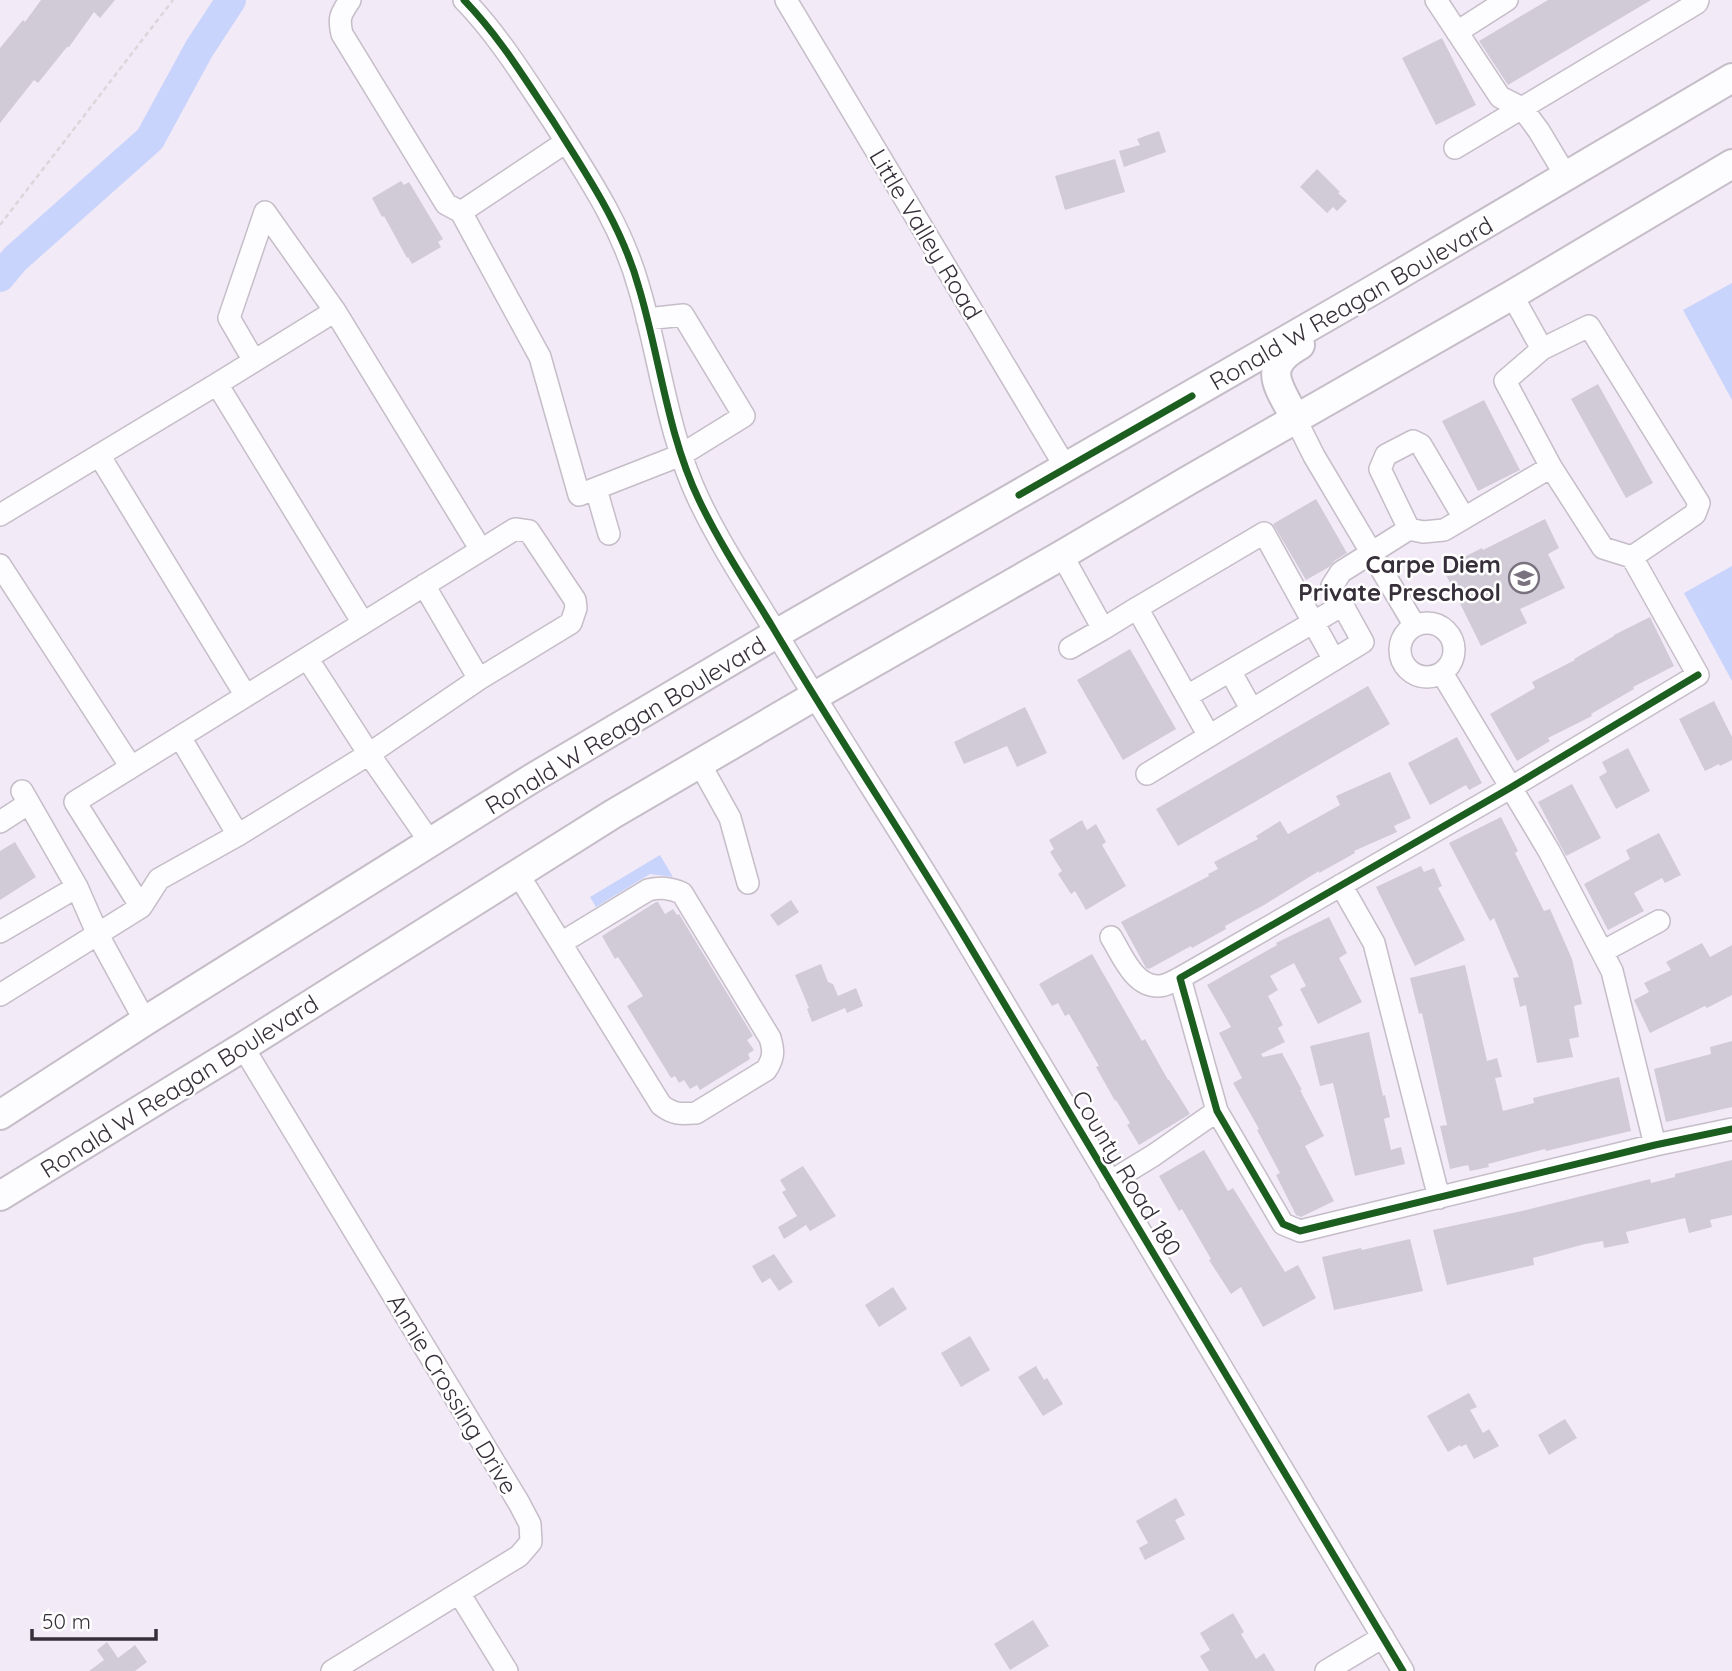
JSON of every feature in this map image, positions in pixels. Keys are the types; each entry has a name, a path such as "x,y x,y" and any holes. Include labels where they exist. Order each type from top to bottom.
{"main road":[{"name":"Ronald W Reagan Boulevard","path":"0,1115 531,779 776,634 1373,290 1732,78"},
{"name":"Ronald W Reagan Boulevard","path":"0,1196 613,814 813,696 1512,295 1732,164"},
{"path":"1296,420 1276,378 1275,370 1280,359 1340,322 1373,290"}],"street":[{"path":"350,0 339,20 342,34 446,204 461,212 540,357 579,495 681,455 744,416 683,315 647,318"},
{"name":"County Road 180","path":"464,0 507,50 593,185 625,245 639,287 681,455 714,529 813,696 915,855 1403,1671"},
{"name":"Little Valley Road","path":"786,0 1066,468"},
{"path":"1436,0 1500,97 1522,108 1566,176"},
{"path":"1457,32 1507,0"},
{"path":"1455,148 1698,0"},
{"path":"461,212 566,142"},
{"path":"254,361 229,318 265,212 335,311 481,550"},
{"path":"1512,295 1542,349"},
{"path":"0,515 335,311"},
{"path":"1111,937 1133,974 1148,985 1162,986 1180,978 1510,788 1698,675 1632,556 1603,548 1551,467 1505,381 1542,349 1589,326 1699,503 1695,514 1632,556"},
{"path":"217,384 363,623"},
{"path":"1296,420 1314,456 1415,626"},
{"path":"1409,529 1380,469 1386,455 1413,441 1421,444 1464,518"},
{"path":"99,455 246,696"},
{"path":"1147,774 1363,642 1332,586 1341,572 1409,529 1423,532 1444,530 1551,467"},
{"path":"596,489 609,534"},
{"path":"0,995 141,907 159,879 238,835 369,754 480,679 572,623 575,600 529,531 515,529 75,802 141,907"},
{"path":"1070,648 1264,533 1334,660"},
{"path":"1062,555 1103,629"},
{"path":"0,565 131,767"},
{"path":"424,585 480,679"},
{"path":"1187,696 1343,606"},
{"path":"1137,608 1209,736"},
{"path":"1431,623 1445,630 1450,637 1454,653 1452,661 1442,673 1425,677 1416,675 1404,663 1400,647 1408,631 1415,626 1431,623"},
{"path":"307,658 430,842"},
{"path":"1230,671 1252,710"},
{"path":"1442,673 1549,851 1612,971 1655,1145"},
{"path":"180,737 238,835"},
{"path":"700,764 730,818 748,883"},
{"path":"0,822 26,797 77,887 98,935 145,1021"},
{"path":"518,874 561,943 662,1105 670,1112 696,1113 766,1070 772,1061 774,1051 770,1038 682,893 671,888 648,890 561,943"},
{"path":"1341,885 1374,943 1439,1198"},
{"path":"0,932 77,887"},
{"path":"1602,952 1659,921"},
{"path":"1180,978 1217,1111 1283,1224 1300,1231 1655,1145 1732,1129"},
{"name":"Annie Crossing Drive","path":"243,1047 530,1524 531,1542 519,1556 332,1671"},
{"path":"1110,1182 1217,1111"},
{"path":"459,1593 507,1671"},
{"path":"1326,1671 1383,1637"}],"path":[{"path":"0,225 173,0"}],"water":[{"path":"1732,283 1732,400 1683,310"},
{"path":"1732,566 1732,681 1684,593"},
{"path":"660,855 673,877 650,874 596,907 590,897"}],"building":[{"path":"41,0 115,0 100,18 94,12 69,47 38,83 34,80 0,123 0,48 23,20 25,22"},
{"path":"1548,0 1651,0 1508,85 1479,41"},
{"path":"1442,38 1476,105 1436,125 1402,58"},
{"path":"1159,131 1166,152 1124,167 1119,151 1140,145 1137,139"},
{"path":"1115,159 1125,192 1065,210 1055,176"},
{"path":"1317,169 1347,201 1337,211 1333,207 1327,213 1300,187"},
{"path":"401,181 404,185 409,182 443,239 438,242 441,247 412,264 372,198"},
{"path":"1598,384 1653,483 1626,498 1571,399"},
{"path":"1484,400 1520,470 1478,491 1442,421"},
{"path":"1316,499 1347,553 1306,580 1273,524"},
{"path":"1545,519 1559,548 1548,554 1565,588 1520,609 1527,623 1481,646 1446,575 1466,565 1462,558"},
{"path":"1650,617 1674,666 1633,687 1634,689 1591,714 1592,716 1548,738 1550,741 1517,761 1490,714 1535,688 1532,682"},
{"path":"1130,649 1176,729 1123,760 1077,680"},
{"path":"1368,686 1390,724 1178,846 1156,809"},
{"path":"1714,701 1732,737 1732,760 1705,771 1679,719"},
{"path":"1025,707 1047,753 1017,767 1007,746 964,764 954,742"},
{"path":"1457,737 1482,783 1469,790 1466,785 1430,805 1408,763"},
{"path":"1628,748 1650,791 1616,809 1599,777 1607,772 1602,762"},
{"path":"1390,772 1411,818 1394,826 1397,832 1354,851 1355,853 1319,871 1192,948 1191,946 1149,969 1146,968 1121,922 1209,876 1208,874 1218,869 1214,862 1258,839 1256,836 1280,821 1288,834 1340,805 1336,796"},
{"path":"1572,784 1601,838 1566,856 1538,802"},
{"path":"1501,817 1518,851 1515,853 1544,911 1550,909 1572,959 1582,1004 1574,1006 1579,1037 1569,1039 1573,1057 1537,1063 1526,1005 1520,1007 1513,978 1519,977 1494,918 1490,921 1449,843"},
{"path":"1082,820 1087,830 1096,824 1106,842 1102,845 1126,886 1086,910 1075,891 1071,894 1058,874 1062,871 1050,852 1054,849 1049,840"},
{"path":"1659,833 1681,875 1665,883 1662,878 1634,893 1644,911 1608,930 1584,884 1630,859 1626,850"},
{"path":"15,842 36,877 0,900 0,851"},
{"path":"1421,866 1424,872 1434,868 1442,886 1438,888 1465,940 1415,966 1376,887"},
{"path":"791,900 799,912 778,926 770,915"},
{"path":"656,902 665,914 673,909 679,914 753,1036 747,1040 754,1050 748,1054 750,1059 700,1090 697,1085 690,1089 684,1080 679,1083 675,1076 671,1078 627,1006 643,996 618,957 615,959 602,936"},
{"path":"1329,917 1347,953 1339,958 1362,1002 1318,1024 1300,989 1306,986 1294,963 1270,976 1278,990 1268,996 1283,1025 1278,1028 1285,1042 1261,1054 1263,1057 1282,1053 1324,1136 1305,1146 1334,1201 1301,1217 1296,1215 1276,1175 1280,1173 1257,1130 1259,1129 1233,1083 1242,1078 1219,1033 1231,1027 1207,985 1277,945 1276,943"},
{"path":"1702,943 1710,957 1732,945 1732,995 1650,1033 1634,1000 1649,992 1644,983 1671,970 1666,962"},
{"path":"1092,954 1142,1041 1145,1039 1190,1114 1139,1145 1127,1125 1130,1123 1115,1101 1096,1067 1099,1066 1069,1014 1065,1016 1058,1003 1052,1006 1039,984"},
{"path":"821,964 828,982 833,984 838,996 856,988 863,1006 847,1013 845,1008 812,1022 795,975"},
{"path":"1465,965 1487,1061 1497,1058 1502,1077 1495,1078 1503,1111 1534,1103 1533,1098 1619,1077 1631,1131 1546,1151 1545,1149 1470,1171 1468,1165 1450,1169 1440,1126 1447,1125 1422,1013 1419,1014 1410,978"},
{"path":"1369,1032 1390,1117 1384,1119 1391,1150 1401,1147 1405,1164 1355,1176 1333,1083 1320,1086 1310,1046"},
{"path":"1732,1041 1732,1107 1666,1122 1654,1069 1711,1054 1710,1047"},
{"path":"1204,1150 1228,1191 1233,1188 1285,1272 1298,1265 1316,1298 1263,1327 1241,1287 1231,1294 1182,1209 1179,1211 1159,1176"},
{"path":"1732,1160 1732,1215 1710,1220 1712,1227 1689,1233 1685,1218 1626,1232 1629,1243 1604,1248 1603,1241 1585,1244 1533,1258 1534,1265 1447,1285 1433,1230 1650,1179 1651,1183 1675,1177 1675,1174"},
{"path":"803,1166 836,1216 810,1231 806,1225 784,1239 778,1227 797,1216 782,1192 786,1190 780,1180"},
{"path":"1410,1239 1423,1291 1334,1310 1322,1257"},
{"path":"774,1254 793,1282 779,1291 770,1278 762,1283 752,1266"},
{"path":"893,1287 907,1309 879,1327 865,1305"},
{"path":"970,1336 990,1370 961,1387 941,1353"},
{"path":"1036,1366 1063,1404 1043,1416 1018,1377"},
{"path":"1469,1393 1477,1407 1470,1410 1483,1433 1489,1429 1499,1446 1474,1459 1466,1444 1448,1452 1427,1416"},
{"path":"1565,1419 1577,1438 1549,1455 1538,1435"},
{"path":"1176,1498 1185,1515 1175,1520 1185,1539 1145,1560 1139,1548 1148,1543 1136,1521"},
{"path":"1233,1613 1244,1632 1241,1634 1256,1659 1264,1653 1275,1671 1209,1671 1200,1656 1210,1650 1200,1633"},
{"path":"1033,1620 1049,1646 1010,1670 994,1644"},
{"path":"107,1642 118,1658 135,1645 147,1662 135,1671 89,1671 104,1660 97,1650"}],"waterway":[{"path":"0,277 15,259 150,139 199,49 231,0"}],"cycle path":[{"path":"464,0 489,28 522,74 578,161 623,243 639,288 679,448 699,500 716,532 819,704 965,938 1403,1671"},
{"path":"1019,495 1192,396"},
{"path":"1698,675 1510,788 1180,978 1217,1111 1283,1224 1300,1231 1655,1145 1732,1129"}],"place":[{"name":"Carpe Diem Private Preschool","path":"1524,578"}]}
